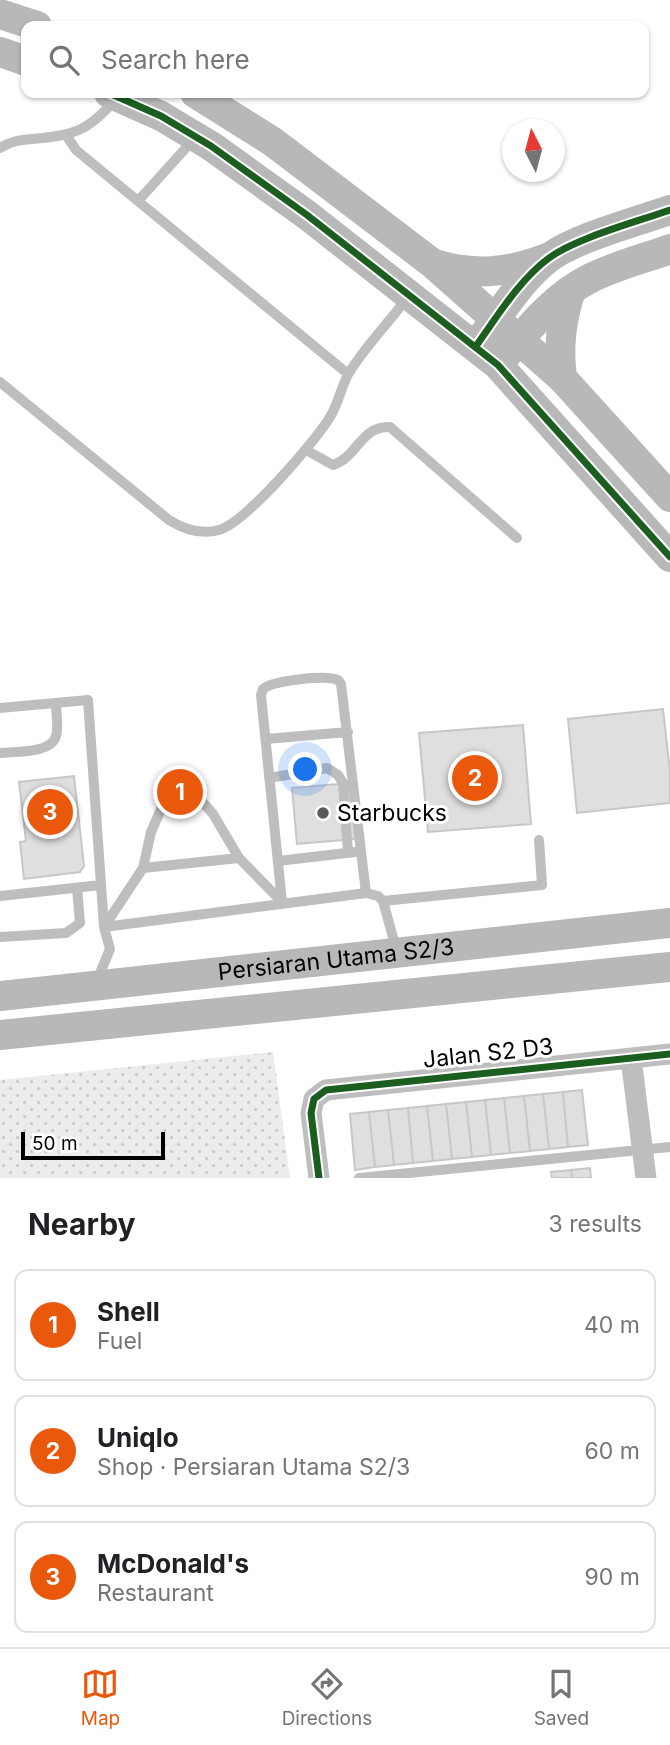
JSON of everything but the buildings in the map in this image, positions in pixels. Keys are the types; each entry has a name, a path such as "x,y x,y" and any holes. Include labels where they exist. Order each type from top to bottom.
{"street":[{"path":"0,15 21,21"},
{"path":"0,52 21,59"},
{"path":"120,98 161,116 196,137 307,215 487,356 670,557"},
{"path":"203,98 272,142 432,263 562,378 670,497"},
{"path":"432,263 457,271 490,273 522,268 569,247 670,210"},
{"path":"487,356 519,340 571,290 590,278 670,249"},
{"path":"487,356 495,320 536,269 551,257"},
{"path":"562,378 559,343 571,290"},
{"name":"Persiaran Utama S2/3","path":"2,994 670,923"},
{"name":"Persiaran Utama S2/3","path":"0,1035 670,967"},
{"name":"Jalan S2 D3","path":"319,1178 311,1113 314,1099 326,1090 670,1054"},
{"path":"631,1058 646,1178"}],"lane":[{"path":"0,148 17,140 81,131 99,118 111,98"},
{"path":"66,135 76,150 348,374"},
{"path":"138,201 196,137"},
{"path":"0,382 169,520 183,529 200,532 220,530 237,522 306,450 330,418 348,374 410,295"},
{"path":"306,450 333,465 341,462 371,430 390,427 517,538"},
{"path":"282,902 261,695 263,689 272,684 328,678 338,680 341,684 367,893"},
{"path":"0,708 88,700 104,927 110,949 95,985"},
{"path":"0,753 47,747 55,741 56,703"},
{"path":"266,739 348,732"},
{"path":"269,778 327,768 338,775 343,783 348,853"},
{"path":"104,927 143,868 151,832 165,800 181,794 200,799 213,814 239,858 282,902"},
{"path":"104,927 367,893 383,901 542,885 539,840"},
{"path":"278,861 361,852"},
{"path":"143,868 239,858"},
{"path":"0,896 101,885"},
{"path":"0,937 66,933 80,923 77,888"},
{"path":"383,901 397,952"},
{"path":"359,1178 670,1147"}],"shaded area":[{"path":"273,1052 290,1178 0,1178 0,1080"}],"cycle path":[{"path":"120,98 161,116 211,146 307,215 498,365 670,557"},
{"path":"476,346 518,288 549,258 590,237 670,210"},
{"path":"319,1178 311,1113 314,1099 326,1090 670,1054"}],"place":[{"name":"Uniqlo","path":"475,778"},
{"name":"Shell","path":"180,792"},
{"name":"McDonald's","path":"50,812"},
{"name":"Starbucks","path":"323,813"}]}
